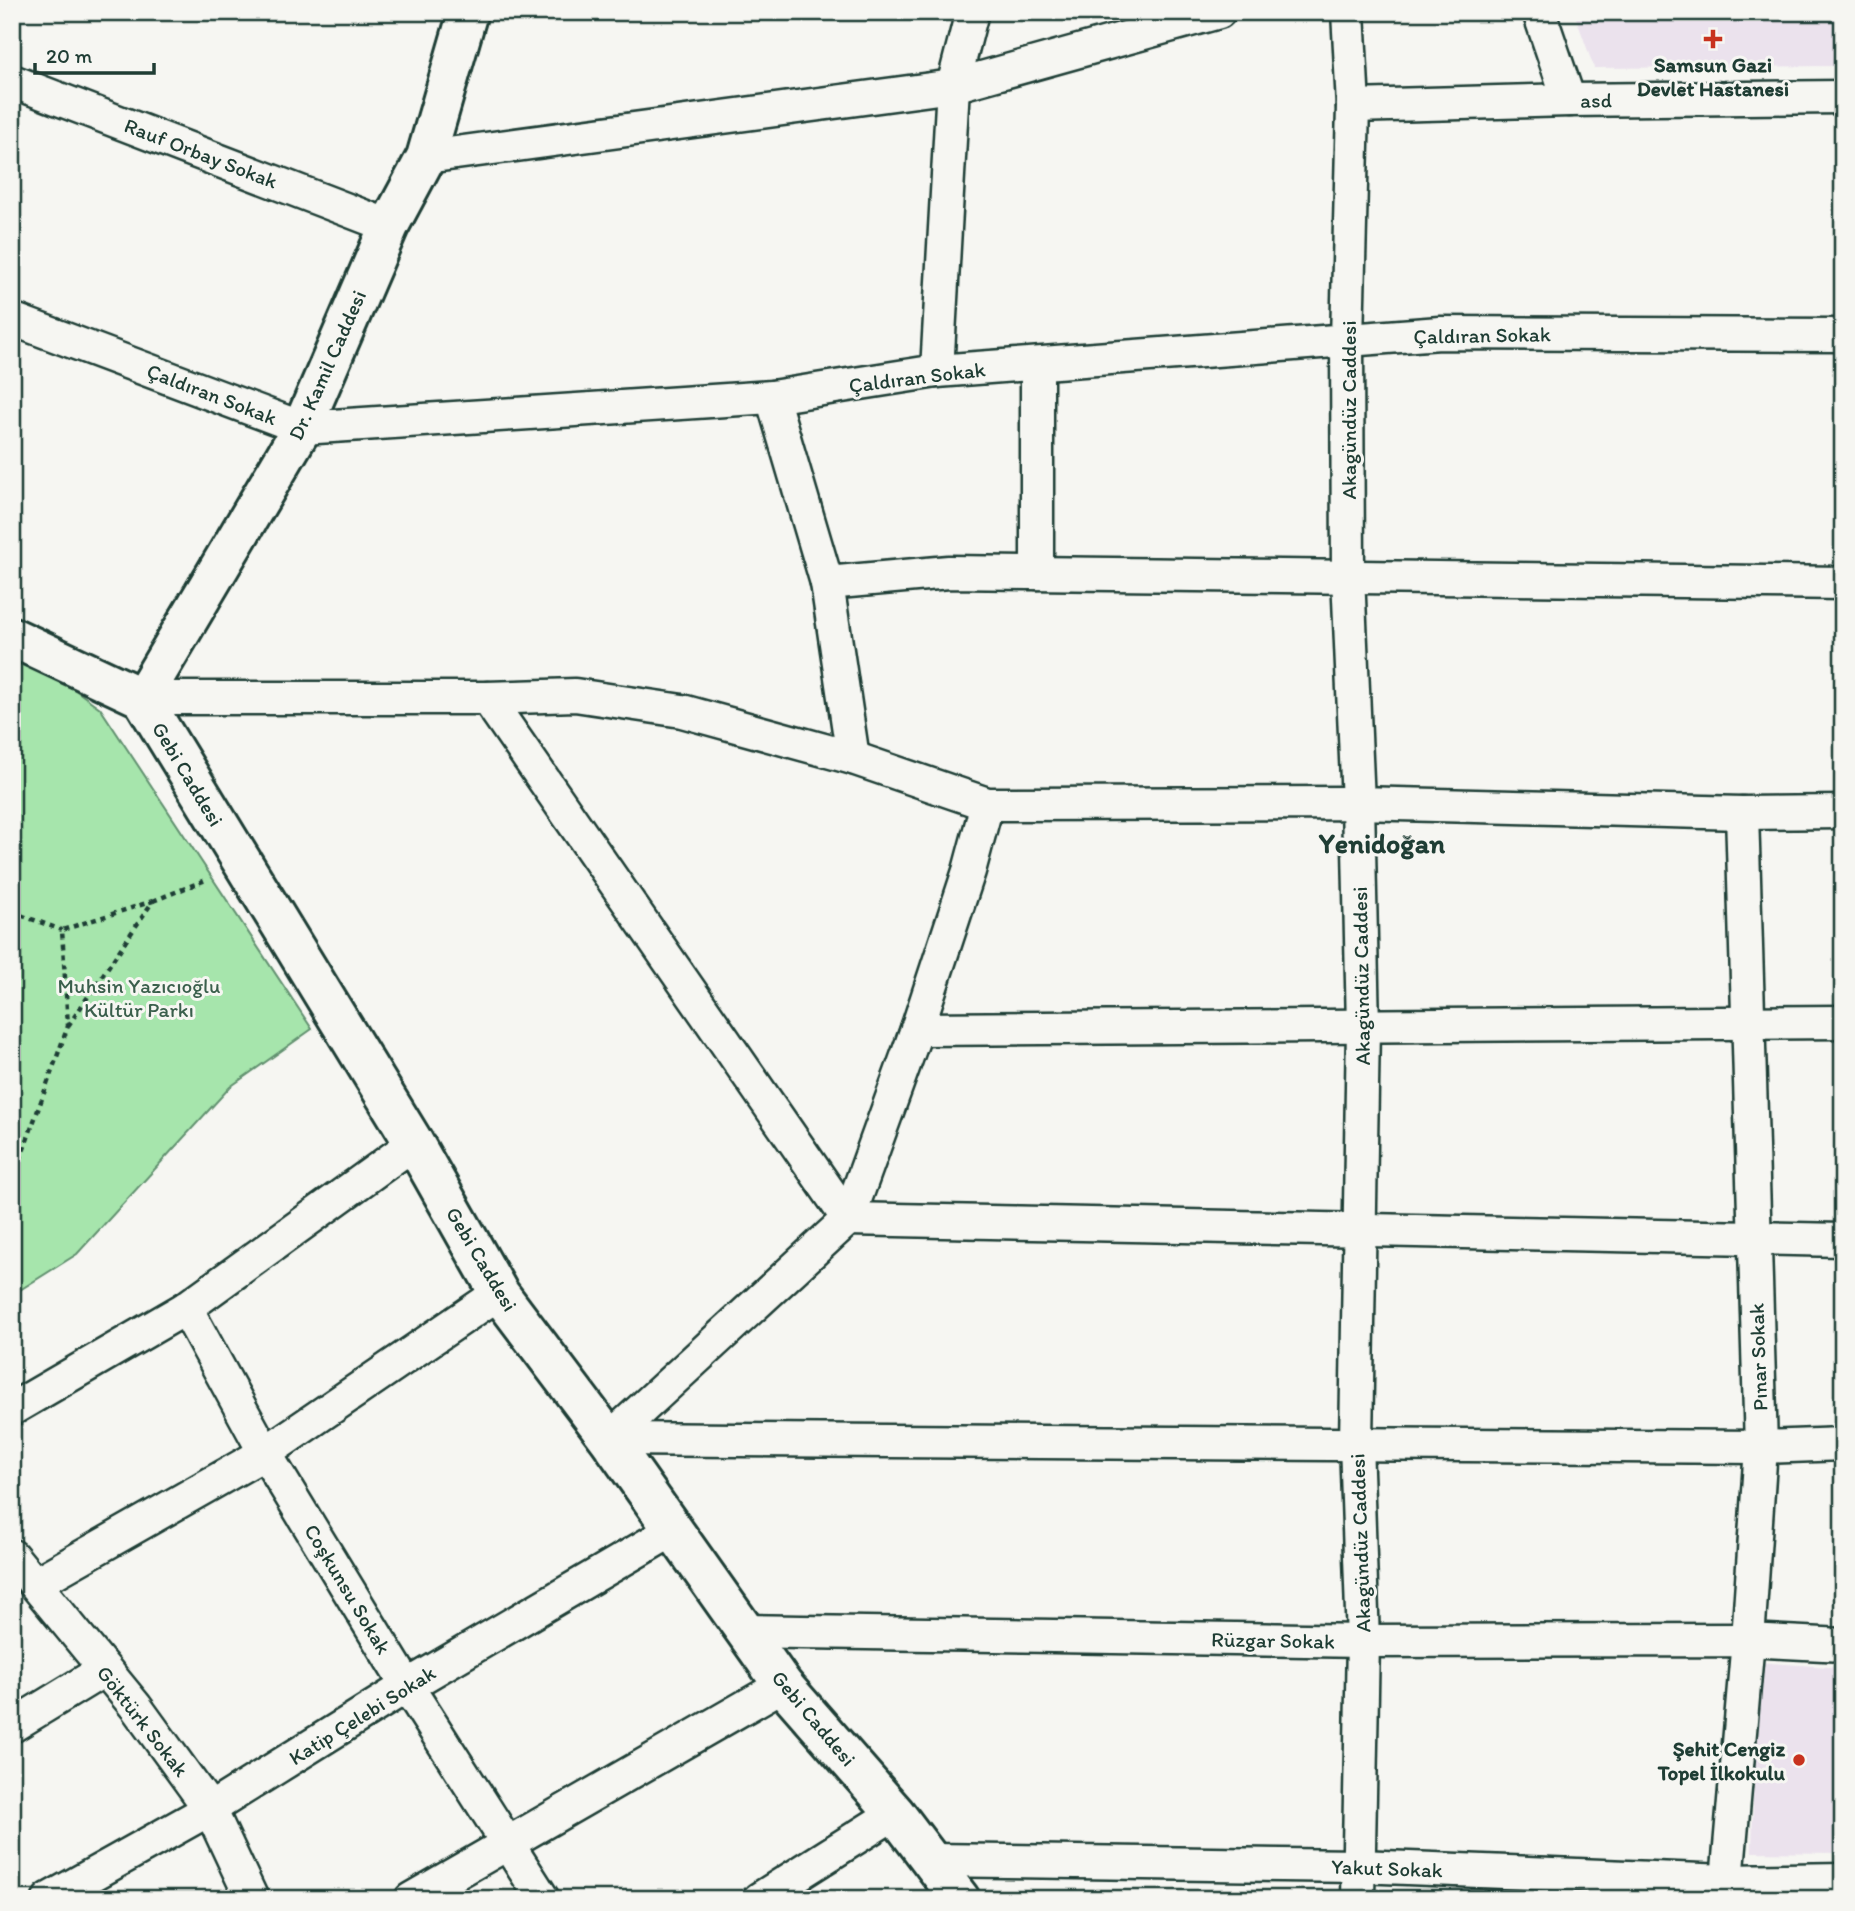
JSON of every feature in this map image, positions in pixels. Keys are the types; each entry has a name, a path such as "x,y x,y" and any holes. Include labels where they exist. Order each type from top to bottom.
{"main road":[{"name":"Dr. Kamil Caddesi","path":"142,698 302,428 389,226 426,156 468,12"},
{"name":"Gebi Caddesi","path":"12,636 142,698 414,1143 499,1293 609,1439 783,1685 895,1813 960,1899"}],"street":[{"path":"937,371 953,86 972,12"},
{"path":"426,156 953,86 1219,12"},
{"name":"Akagündüz Caddesi","path":"1348,12 1353,106 1347,340 1348,576 1363,1027 1356,1443 1363,1641 1358,1899"},
{"name":"asd","path":"1539,12 1569,100 1843,97"},
{"name":"Rauf Orbay Sokak","path":"12,81 389,226"},
{"path":"1353,106 1569,100"},
{"name":"Çaldıran Sokak","path":"12,319 302,428 772,397 937,371 1440,333 1843,335"},
{"path":"1037,365 1037,573"},
{"path":"772,397 827,583 853,758"},
{"path":"827,583 949,572 1843,583"},
{"path":"142,698 487,698 575,695 682,712 853,758 987,804 1357,803 1742,813 1843,812"},
{"path":"487,698 848,1219"},
{"path":"609,1439 848,1219 969,871 987,804"},
{"name":"Pınar Sokak","path":"1728,1890 1761,1447 1742,813"},
{"path":"916,1029 1843,1022"},
{"path":"12,1409 186,1308 414,1143"},
{"path":"848,1219 1843,1240"},
{"path":"36,1583 265,1453 499,1293"},
{"name":"Coşkunsu Sokak","path":"186,1308 265,1453 407,1686 543,1899"},
{"path":"609,1439 1761,1447 1843,1444"},
{"name":"Katip Çelebi Sokak","path":"49,1899 210,1809 407,1686 673,1530"},
{"name":"Göktürk Sokak","path":"12,1556 136,1707 210,1809 252,1899"},
{"name":"Rüzgar Sokak","path":"745,1631 1363,1641 1748,1640 1843,1645"},
{"path":"12,1726 104,1670"},
{"path":"411,1899 783,1685"},
{"path":"759,1899 895,1813"},
{"name":"Yakut Sokak","path":"930,1860 1359,1866 1728,1890 1843,1879"}],"path":[{"path":"12,912 62,930 153,901 244,865"},
{"path":"20,1160 68,1026 153,901"},
{"path":"62,930 68,1026"}],"shaded area":[{"name":"Samsun Gazi Devlet Hastanesi","path":"1574,12 1843,12 1843,66 1594,68"},
{"name":"Şehit Cengiz Topel İlkokulu","path":"1756,1662 1843,1668 1843,1853 1752,1852"}],"green space":[{"name":"Muhsin Yazıcıoğlu Kültür Parkı","path":"12,653 34,660 100,708 312,1029 230,1087 77,1254 12,1295"}],"place":[{"name":"Samsun Gazi Devlet Hastanesi","path":"1713,39"},
{"name":"Şehit Cengiz Topel İlkokulu","path":"1799,1760"}],"district":[{"name":"Yenidoğan","path":"1382,843"}]}
